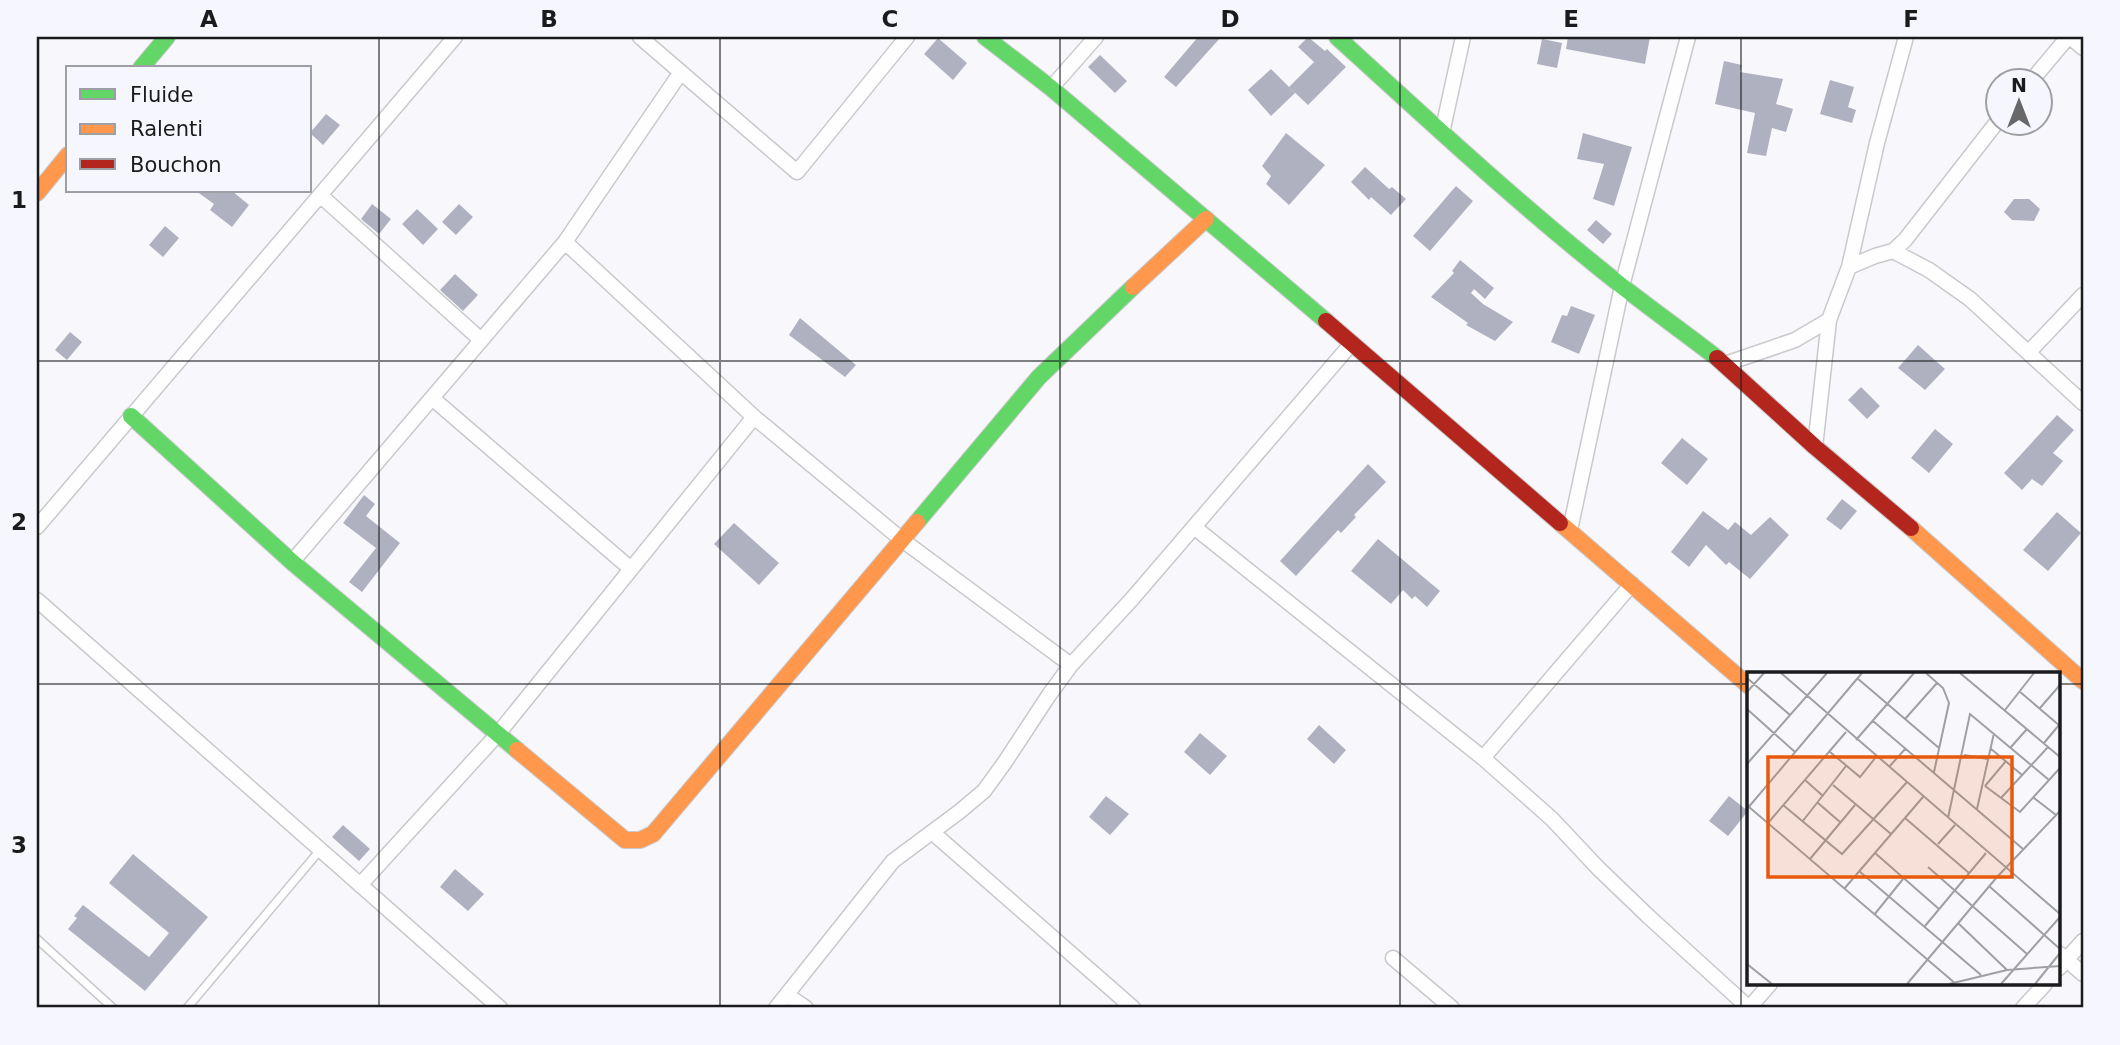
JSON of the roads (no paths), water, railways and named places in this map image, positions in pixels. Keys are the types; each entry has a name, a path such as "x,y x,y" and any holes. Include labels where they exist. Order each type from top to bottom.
{"street":[{"path":"143,66 167,37"},
{"path":"37,527 455,37"},
{"path":"640,37 797,172 907,37"},
{"path":"985,37 1051,88 1352,343 1747,684"},
{"path":"1051,88 1096,37"},
{"path":"1337,37 1443,133 1622,286 1725,364 1815,447 1918,534 2083,681"},
{"path":"1443,133 1463,37"},
{"path":"1570,530 1622,286 1688,37"},
{"path":"1815,447 1829,320 1849,267 1877,143 1906,37"},
{"path":"2044,66 2069,37 2083,48"},
{"path":"292,562 565,242 681,72"},
{"path":"1849,267 1893,251 1905,240 1986,136"},
{"path":"37,193 66,157"},
{"path":"320,195 481,340"},
{"path":"131,416 292,562 625,840 640,841 653,834 1039,377 1206,219"},
{"path":"565,242 754,417 901,539 1071,665"},
{"path":"1893,251 1929,270 1970,299 2083,402"},
{"path":"2029,352 2083,296"},
{"path":"1725,364 1795,340 1829,320"},
{"path":"776,1008 893,861 984,791 1071,665 1132,599 1352,343"},
{"path":"432,398 631,569"},
{"path":"360,885 498,734 754,417"},
{"path":"1194,527 1483,758 1552,819 1615,885 1749,1008 1768,986"},
{"path":"1483,758 1632,584"},
{"path":"37,600 500,1008"},
{"path":"932,832 1133,1008"},
{"path":"2083,941 2061,960 2083,974"},
{"path":"1393,958 1452,1008"},
{"path":"2023,1008 2043,986"},
{"path":"787,995 806,1008"}],"lane":[{"path":"187,1008 321,849"},
{"path":"37,939 113,1008"}]}
